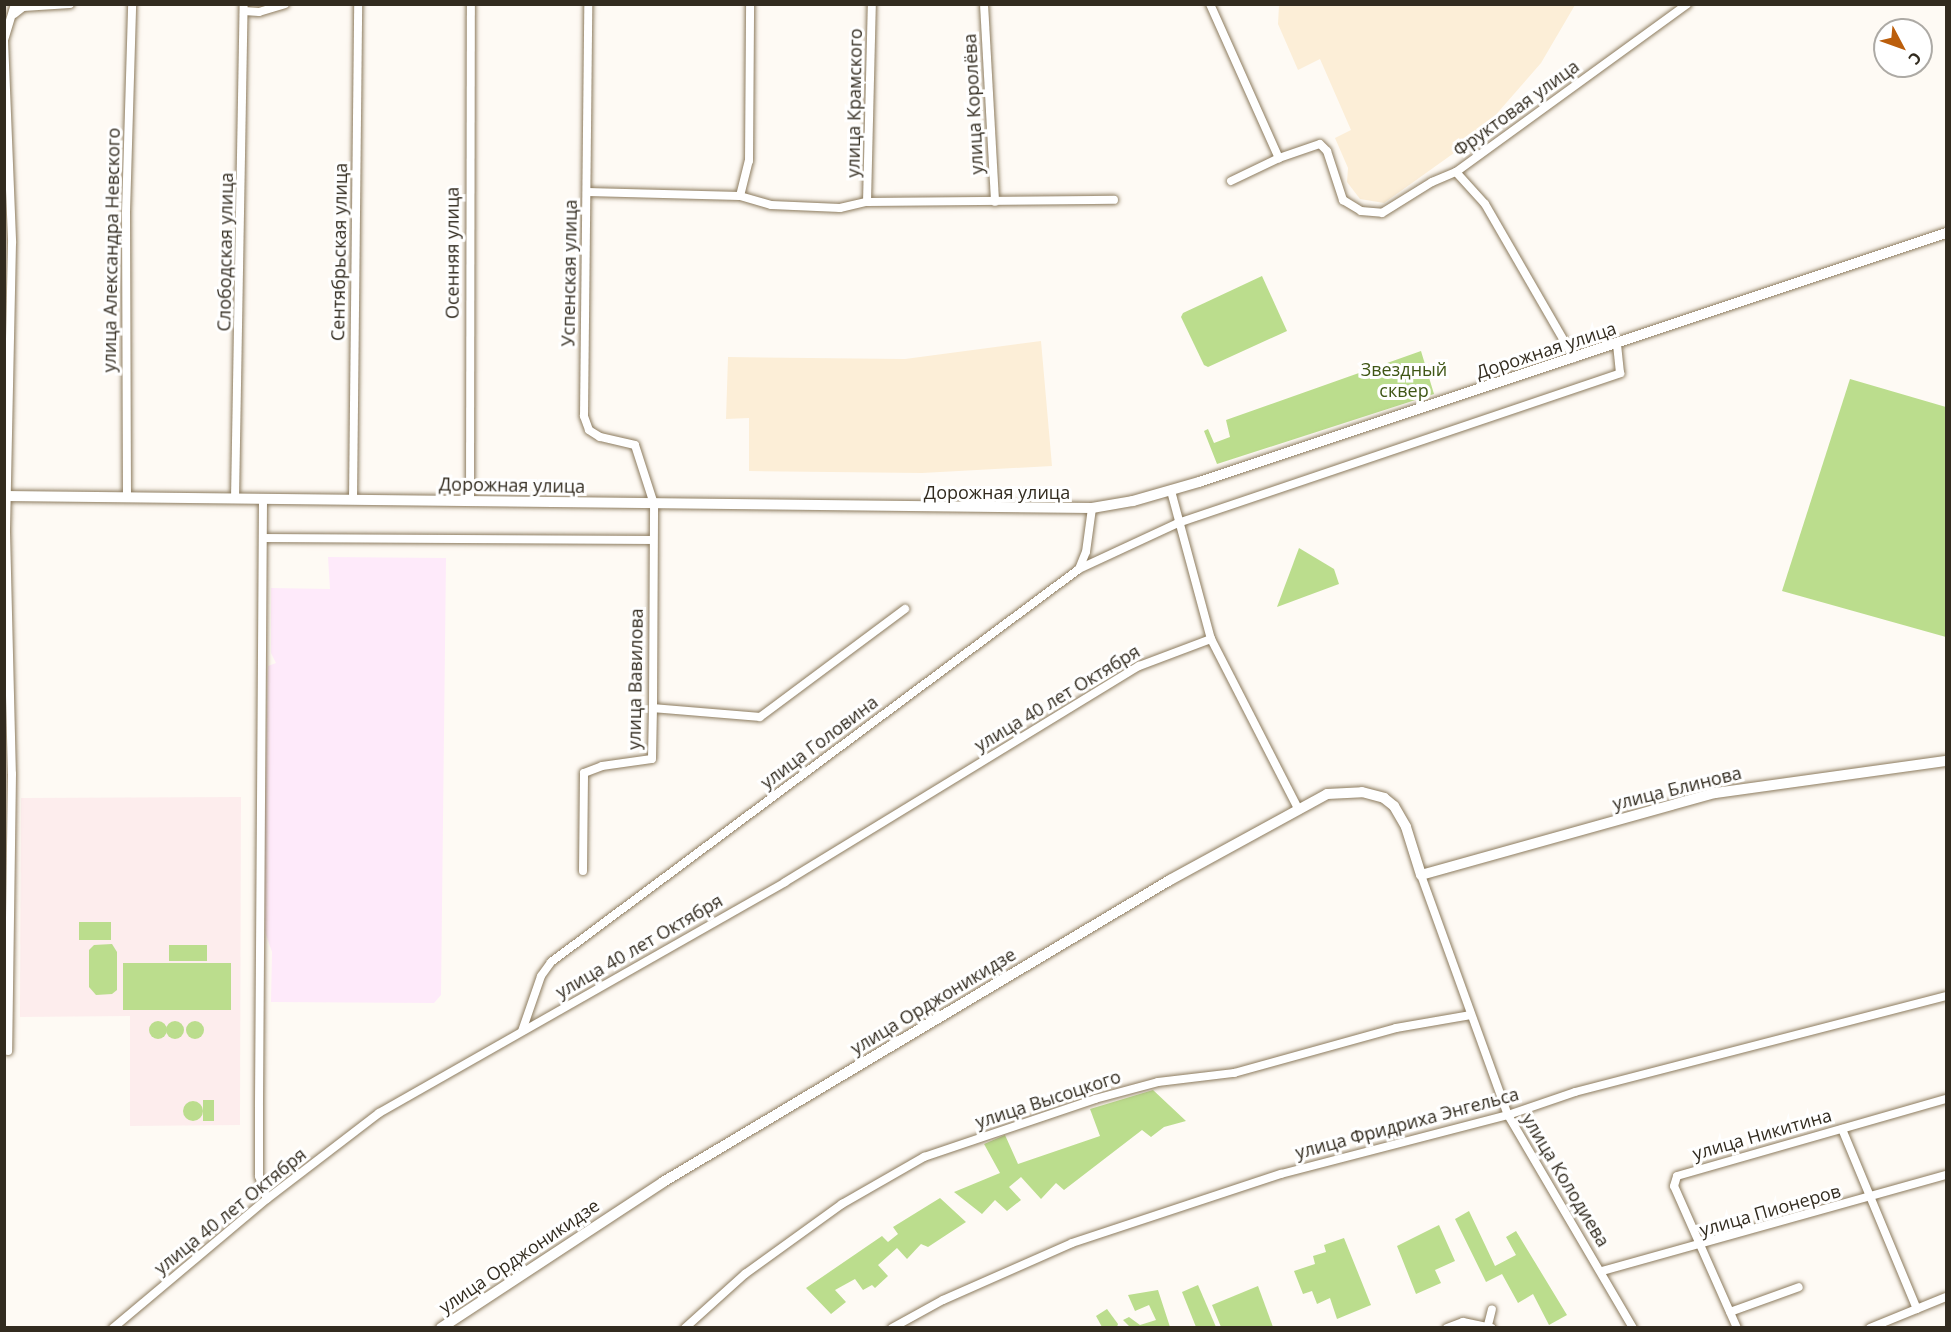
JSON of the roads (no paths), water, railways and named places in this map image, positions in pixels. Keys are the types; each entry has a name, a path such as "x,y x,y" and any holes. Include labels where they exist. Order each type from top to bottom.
{"main road":[{"name":"Дорожная улица","path":"7,496 1092,508 1171,491 1947,233"},
{"name":"улица Блинова","path":"1421,875 1715,793 1947,761"},
{"name":"улица Орджоникидзе","path":"441,1328 663,1182 982,990 1298,808 1327,794 1345,791 1384,798 1401,815 1421,875"}],"street":[{"path":"8,1051 12,774 6,532 12,243 4,40 15,9 70,4"},
{"name":"улица Александра Невского","path":"127,497 126,212 132,4"},
{"path":"244,8 285,4"},
{"name":"Сентябрьская улица","path":"353,500 358,4"},
{"name":"Осенняя улица","path":"470,501 471,4"},
{"name":"Успенская улица","path":"588,4 584,416 589,430 600,437 635,445 654,504"},
{"path":"740,196 749,161 750,4"},
{"name":"улица Крамского","path":"867,202 872,4"},
{"name":"улица Королёва","path":"984,4 995,202"},
{"path":"1210,4 1279,158"},
{"name":"Фруктовая улица","path":"1574,358 1485,204 1456,172 1687,4"},
{"name":"Слободская улица","path":"236,499 244,8"},
{"path":"1231,181 1279,158 1320,144 1327,151 1343,201 1361,211 1382,213 1432,182 1456,172"},
{"path":"587,192 740,196 771,205 840,208 867,202 1114,200"},
{"name":"улица Головина","path":"522,1031 541,976 551,962 1079,569 1178,523 1620,373 1617,344"},
{"path":"1171,491 1211,639 1298,808"},
{"path":"263,500 259,1176 267,1199"},
{"name":"улица Вавилова","path":"583,871 584,773 602,766 652,759 654,504"},
{"path":"1079,569 1086,552 1092,508"},
{"path":"263,538 652,540"},
{"path":"653,708 760,717 905,609"},
{"name":"улица 40 лет Октября","path":"113,1328 267,1199 379,1113 785,882 1140,666 1211,639"},
{"name":"улица Колодиева","path":"1421,875 1508,1115 1602,1271 1633,1328"},
{"name":"улица Фридриха Энгельса","path":"892,1328 943,1300 1072,1244 1281,1174 1508,1115 1575,1092 1947,996"},
{"name":"улица Высоцкого","path":"685,1328 746,1274 842,1204 924,1157 1095,1099 1158,1082 1234,1073 1396,1028 1471,1015"},
{"name":"улица Никитина","path":"1737,1328 1674,1186 1677,1176 1947,1099"},
{"path":"1842,1129 1917,1309"},
{"name":"улица Пионеров","path":"1602,1271 1701,1247 1947,1175"},
{"path":"1730,1312 1799,1287"},
{"path":"1870,1328 1947,1297"},
{"path":"1447,1328 1463,1322 1489,1326 1492,1309"}],"park label":[{"name":"Звездный сквер","path":"1404,380"}]}
